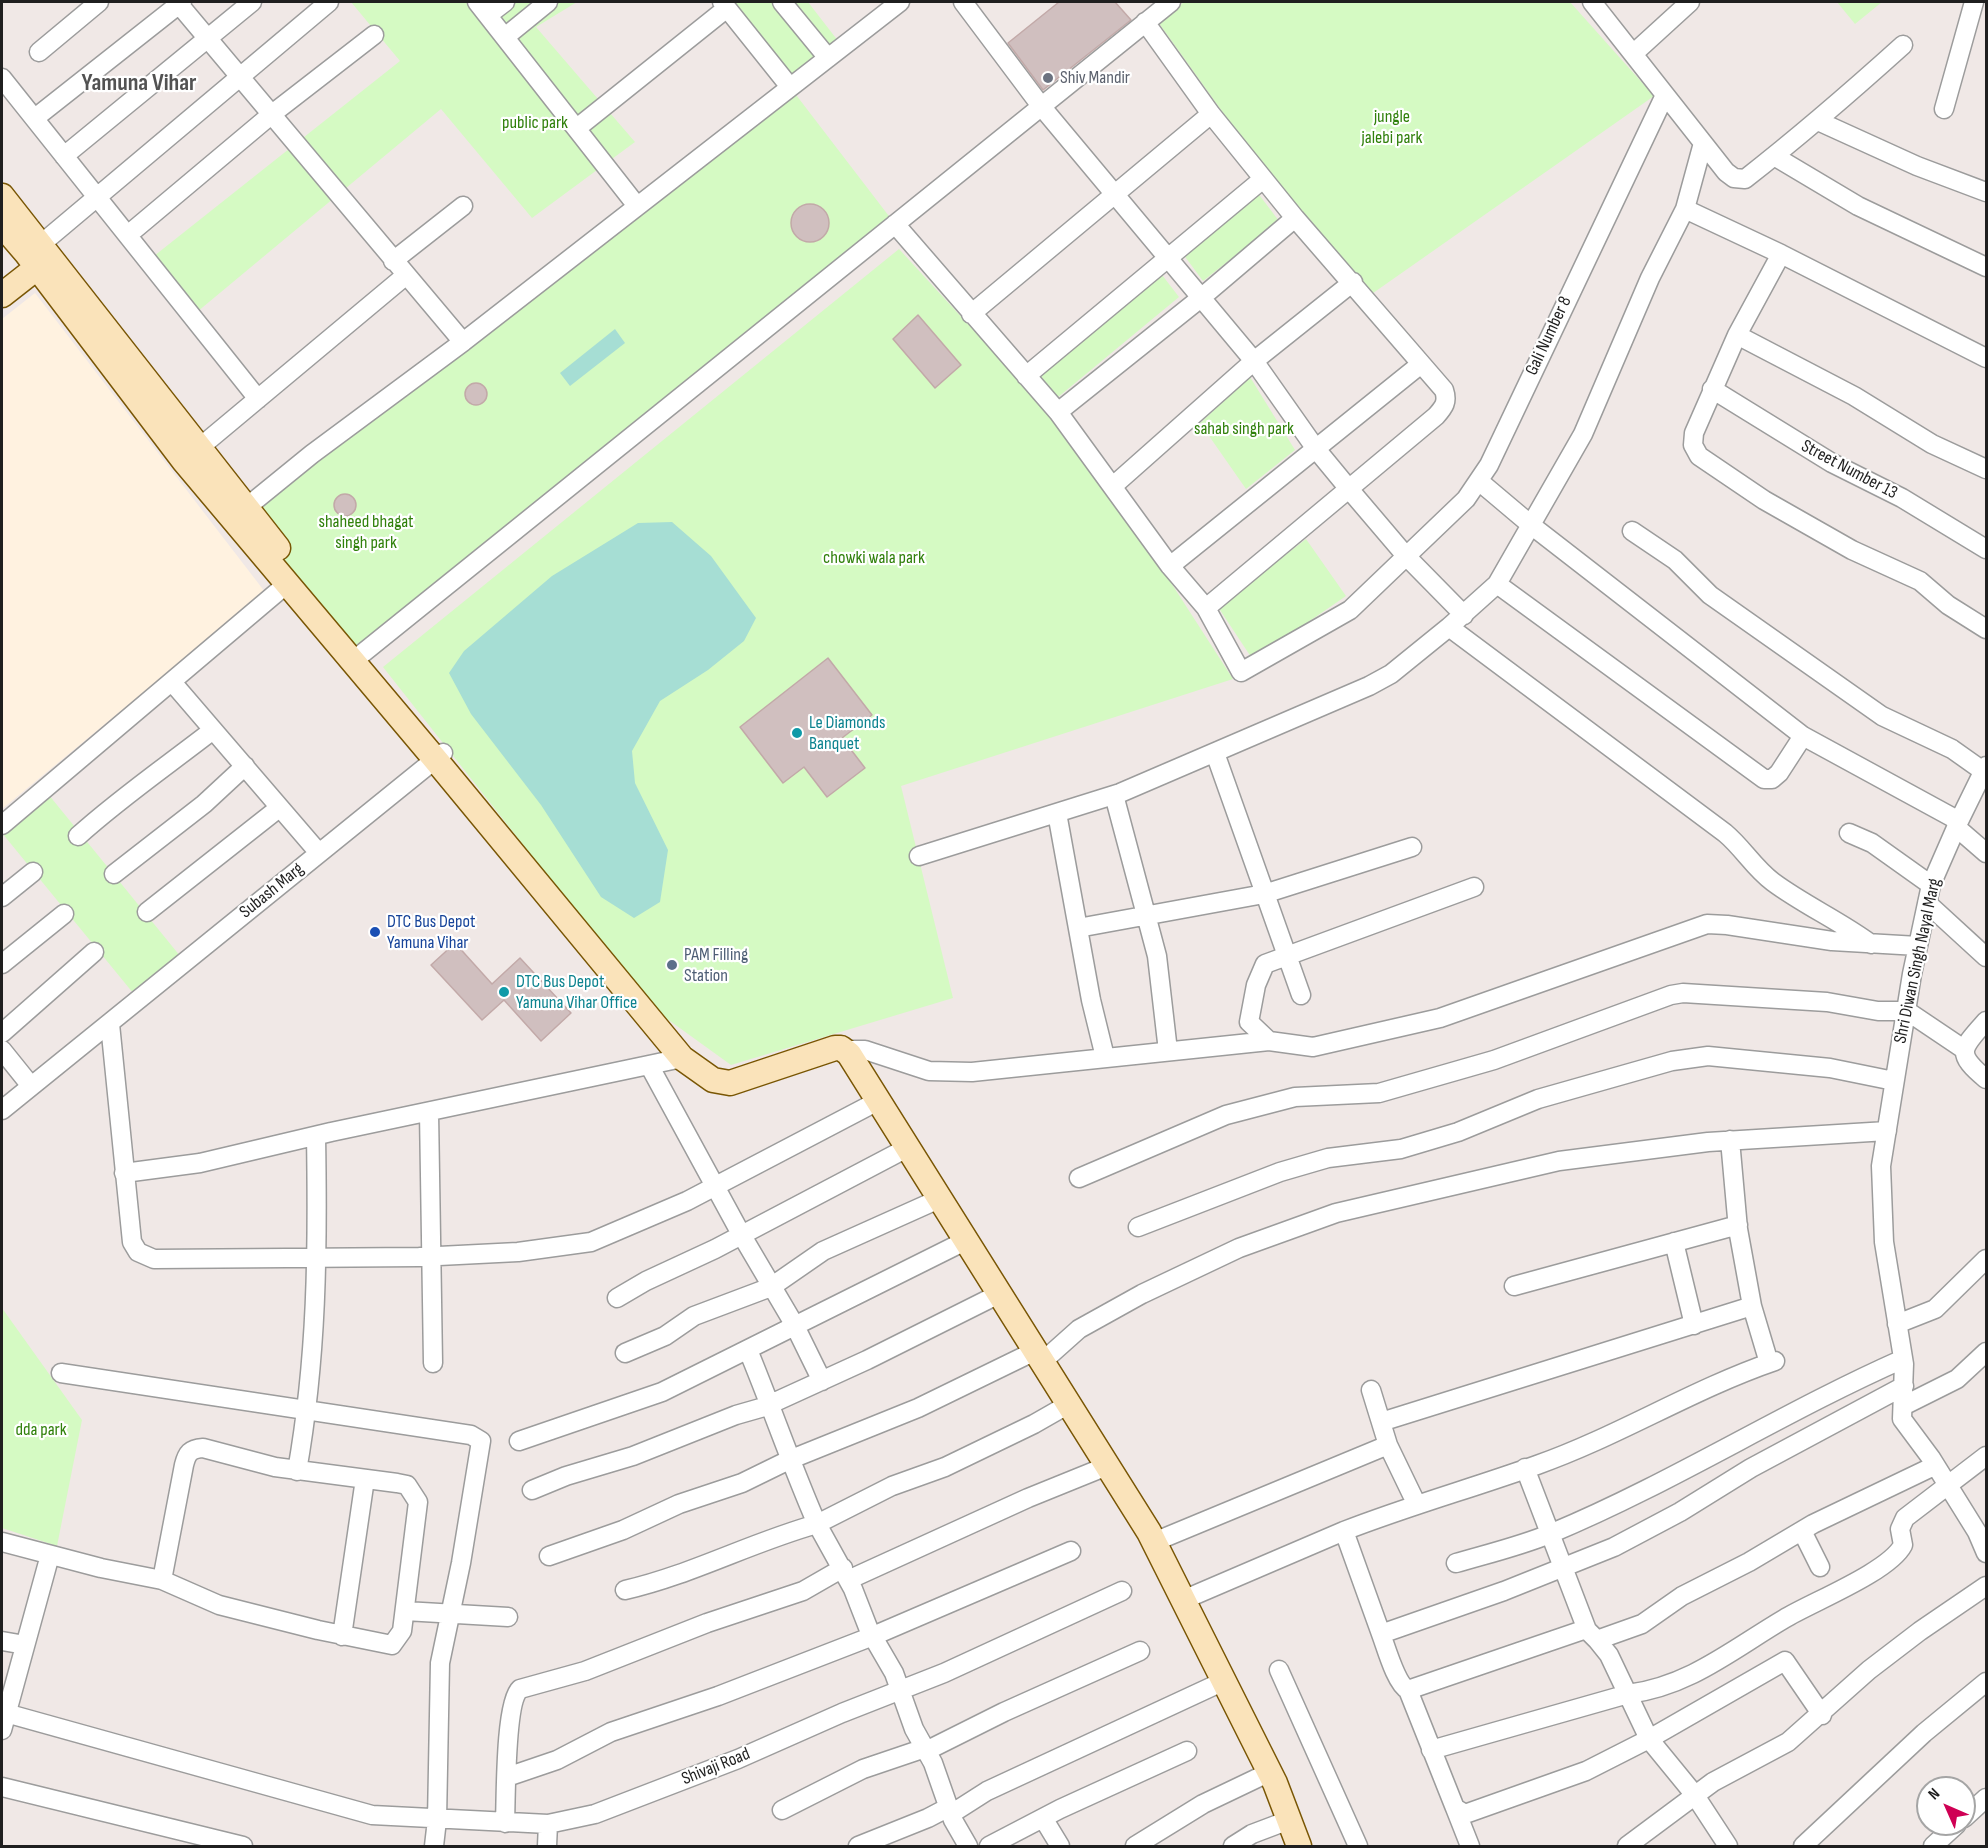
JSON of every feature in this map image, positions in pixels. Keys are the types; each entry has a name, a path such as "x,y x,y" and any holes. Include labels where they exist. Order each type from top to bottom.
{"street":[{"path":"39,52 99,2"},
{"path":"35,118 179,2 405,276 463,342"},
{"path":"64,156 252,2"},
{"path":"2,295 42,257 96,198 328,2"},
{"path":"505,2 482,8 637,206"},
{"path":"505,37 548,2"},
{"path":"782,2 828,58"},
{"path":"239,513 312,454 463,342 900,2"},
{"path":"963,2 1041,106 1254,360 1317,449 1406,556 1464,615"},
{"path":"1592,2 1726,172 1734,178 1745,179 1818,121 1903,45"},
{"path":"1633,54 1690,2"},
{"path":"1944,109 1974,2"},
{"path":"577,128 724,5 790,87"},
{"path":"357,658 1041,106 1156,9 1211,114 1295,218 1353,282 1444,390 1447,399 1444,408 1206,608 1170,566 1058,412 895,224"},
{"path":"135,229 272,114 374,35"},
{"path":"2,78 258,399"},
{"name":"Gali Number 8","path":"1206,608 1241,672 1350,609 1466,499 1480,482 1665,95"},
{"path":"971,314 1211,114"},
{"path":"1818,121 1917,166 1986,192"},
{"path":"919,856 1114,795 1370,686 1390,674 1464,615 1497,584 1583,434 1650,278 1685,209 1703,143"},
{"path":"1774,156 1858,206 1986,267"},
{"path":"1026,376 1263,179"},
{"path":"2,196 184,461 239,513 357,658 654,1012 656,1023 682,1058 712,1080 730,1083 835,1048 865,1050 929,1071 972,1072 1269,1041 1313,1047 1440,1018 1707,924 1832,941 1918,946"},
{"path":"393,261 463,206"},
{"path":"1685,209 1781,254 1986,358"},
{"path":"1058,412 1202,297 1295,218"},
{"path":"2,225 42,257 199,448 239,513 288,583 357,658"},
{"path":"1781,254 1737,336 1694,433 1693,445 1699,456 1764,500 1852,550 1920,581 1948,605 1986,629"},
{"path":"199,448 405,276"},
{"path":"1113,486 1254,360 1353,282"},
{"path":"1737,336 1854,396 1932,444 1986,469"},
{"path":"1170,566 1421,364"},
{"name":"Street Number 13","path":"1712,389 1832,463 1902,498 1986,549"},
{"path":"1480,482 1531,525 1803,736 1957,824 1986,853"},
{"path":"1632,531 1675,560 1710,595 1874,710 1985,768"},
{"path":"2,825 288,583"},
{"path":"1497,584 1764,779 1772,779 1779,773 1803,736"},
{"path":"1449,627 1725,833 1737,843 1755,867 1773,882 1871,944"},
{"path":"171,682 319,853"},
{"path":"78,836 109,808 213,730"},
{"path":"1215,753 1301,995"},
{"name":"Subash Marg","path":"2,1110 440,755"},
{"path":"114,874 204,804 245,766"},
{"name":"Shri Diwan Singh Nayal Marg","path":"1985,768 1957,824 1931,885 1918,946 1881,1166 1884,1242 1903,1359 1905,1405 1902,1419 1977,1532 1986,1553"},
{"path":"1114,795 1157,956 1167,1051"},
{"path":"147,912 279,808"},
{"path":"1057,813 1105,1057"},
{"path":"1849,833 1872,843 1931,885"},
{"path":"1078,928 1264,894 1412,847"},
{"path":"2,897 33,872"},
{"path":"1269,1041 1249,1022 1256,985 1265,964 1474,887"},
{"path":"1927,903 1986,957"},
{"path":"2,964 64,914"},
{"path":"2,1033 94,952"},
{"path":"1079,1178 1226,1115 1295,1097 1379,1093 1494,1060 1671,995 1721,994 1827,1002 1878,1011 1907,1011 1965,1050"},
{"path":"1986,1021 1965,1045 1968,1064 1986,1080"},
{"path":"110,1024 123,1173 132,1242 144,1256 154,1259 433,1256 518,1252 591,1242 715,1187 878,1101"},
{"path":"2,1050 31,1086"},
{"path":"845,1050 1154,1542 1270,1772 1299,1846"},
{"path":"1138,1227 1280,1172 1328,1158 1401,1149 1458,1132 1538,1099 1672,1061 1708,1056 1830,1068 1894,1081"},
{"path":"123,1173 200,1163 682,1058"},
{"path":"649,1065 741,1234 794,1324 822,1381"},
{"path":"429,1112 433,1363"},
{"path":"549,1556 623,1530 679,1504 742,1483 789,1460 1038,1357 1079,1329 1142,1294 1239,1248 1336,1213 1559,1161 1730,1140 1887,1131"},
{"path":"297,1471 308,1410 318,1258 316,1136"},
{"path":"1183,1600 1344,1531 1416,1503 1525,1468 1772,1362 1752,1306 1738,1225 1730,1140"},
{"path":"617,1298 646,1281 715,1250 741,1234 820,1196 907,1148"},
{"path":"625,1353 665,1336 694,1316 771,1287 823,1251 939,1198"},
{"path":"1514,1286 1738,1225"},
{"path":"519,1441 662,1392 748,1350 794,1324 965,1241"},
{"path":"1674,1242 1694,1325"},
{"path":"1898,1324 1935,1309 1986,1259"},
{"path":"532,1490 566,1476 633,1456 736,1415 771,1404 999,1294"},
{"path":"1381,1422 1752,1306"},
{"path":"748,1350 771,1404 789,1460 817,1524 845,1574 873,1636 894,1673 914,1729 933,1762 950,1810 968,1846"},
{"path":"1905,1405 1957,1379 1986,1352"},
{"path":"1456,1563 1550,1534 1707,1459 1789,1415 1903,1359"},
{"path":"61,1373 471,1435 481,1441 461,1563 440,1663 437,1820 434,1846"},
{"path":"1381,1634 1504,1591 1614,1546 1680,1512 1751,1468 1904,1386"},
{"path":"1371,1390 1388,1445 1416,1503"},
{"path":"625,1590 716,1561 776,1536 817,1524 892,1486 945,1467 1034,1424 1069,1404"},
{"path":"1154,1542 1388,1445"},
{"path":"2,1542 162,1580 219,1605 342,1636 392,1645 402,1631 418,1502 407,1485 297,1471 203,1448 192,1449 184,1465 162,1580"},
{"path":"1431,1750 1629,1694 1654,1690 1726,1658 1785,1618 1816,1605 1894,1557 1903,1545 1900,1524 1986,1456"},
{"path":"505,1823 510,1716 514,1696 520,1689 585,1671 707,1623 803,1591 1063,1482 1107,1466"},
{"path":"1408,1690 1592,1635 1642,1624 1682,1596 1749,1562 1802,1531 1934,1466"},
{"path":"1525,1468 1592,1635 1609,1655 1649,1739 1694,1794 1728,1846"},
{"path":"342,1636 365,1479"},
{"path":"1344,1531 1397,1677 1408,1690 1470,1846"},
{"path":"1802,1531 1820,1567"},
{"path":"507,1777 556,1760 611,1732 718,1696 873,1636 1071,1551"},
{"path":"3,1718 26,1645 50,1555"},
{"path":"1628,1846 1694,1794 1788,1742 1920,1630 1986,1586"},
{"name":"Shivaji Road","path":"3,1718 372,1815 548,1824 595,1814 781,1741 842,1713 901,1691 1034,1633 1122,1591"},
{"path":"405,1611 508,1617"},
{"path":"2,1641 26,1645"},
{"path":"782,1810 864,1769 926,1749 1140,1651"},
{"path":"1455,1808 1465,1814 1586,1771 1649,1739 1785,1660 1822,1715"},
{"path":"1279,1670 1358,1846"},
{"path":"858,1846 950,1810 1224,1681"},
{"path":"1803,1846 1924,1734 1986,1682"},
{"path":"989,1846 1043,1818 1187,1751"},
{"path":"1135,1846 1203,1804 1270,1772"},
{"path":"2,1787 106,1810 243,1846"},
{"path":"1043,1818 1060,1846"},
{"path":"1233,1846 1252,1834 1289,1820"},
{"path":"547,1846 548,1824"},
{"path":"1933,1846 1944,1836"}],"shaded area":[{"path":"35,293 265,592 2,809 2,319"}],"green space":[{"name":"public park","path":"351,2 577,2 536,27 635,142 532,218 441,109 197,312 154,256 400,61"},
{"name":"shaheed bhagat singh park","path":"726,2 808,2 842,46 790,87 895,224 354,659 234,520 789,87"},
{"name":"jungle jalebi park","path":"1184,2 1570,2 1654,96 1366,298 1360,277 1279,191 1158,22"},
{"path":"1837,2 1882,2 1855,24"},
{"path":"1257,192 1279,221 1203,281 1180,250"},
{"name":"chowki wala park","path":"899,249 1090,457 1233,679 901,786 953,998 731,1065 652,1008 383,667"},
{"path":"1159,271 1179,297 1057,398 1036,370"},
{"name":"sahab singh park","path":"1250,377 1295,450 1246,489 1200,423"},
{"path":"1306,539 1346,596 1253,660 1218,607"},
{"path":"44,789 185,962 138,999 2,833"},
{"name":"dda park","path":"2,1308 82,1420 57,1546 2,1528"}],"water":[{"path":"615,329 625,343 570,386 560,373"},
{"path":"672,522 711,556 756,618 744,641 708,670 660,701 632,751 635,783 668,850 660,902 634,918 601,897 541,805 471,714 449,673 464,651 552,576 638,523"}],"building":[{"name":"Shiv Mandir","path":"1059,2 1115,2 1131,20 1043,90 1008,43"},
{"path":"810,204 817,205 823,210 828,216 828,230 823,236 817,241 810,242 803,241 797,236 792,230 791,223 792,216 797,210 803,205"},
{"path":"918,315 961,365 935,388 893,339"},
{"path":"476,383 484,386 487,394 484,402 476,405 468,402 465,394 468,386"},
{"path":"345,494 353,497 356,505 353,513 345,516 337,513 334,505 337,497"},
{"name":"Le Diamonds Banquet","path":"828,658 872,715 842,738 865,768 827,797 804,767 783,783 740,727"},
{"name":"DTC Bus Depot Yamuna Vihar Office","path":"455,943 492,984 520,958 571,1013 541,1041 504,1000 482,1020 431,965"}],"place":[{"name":"Shiv Mandir","path":"1048,78"},
{"name":"Le Diamonds Banquet","path":"797,733"},
{"name":"DTC Bus Depot Yamuna Vihar","path":"375,932"},
{"name":"PAM Filling Station","path":"672,965"},
{"name":"DTC Bus Depot Yamuna Vihar Office","path":"504,992"}],"district":[{"name":"Yamuna Vihar","path":"139,84"}]}
